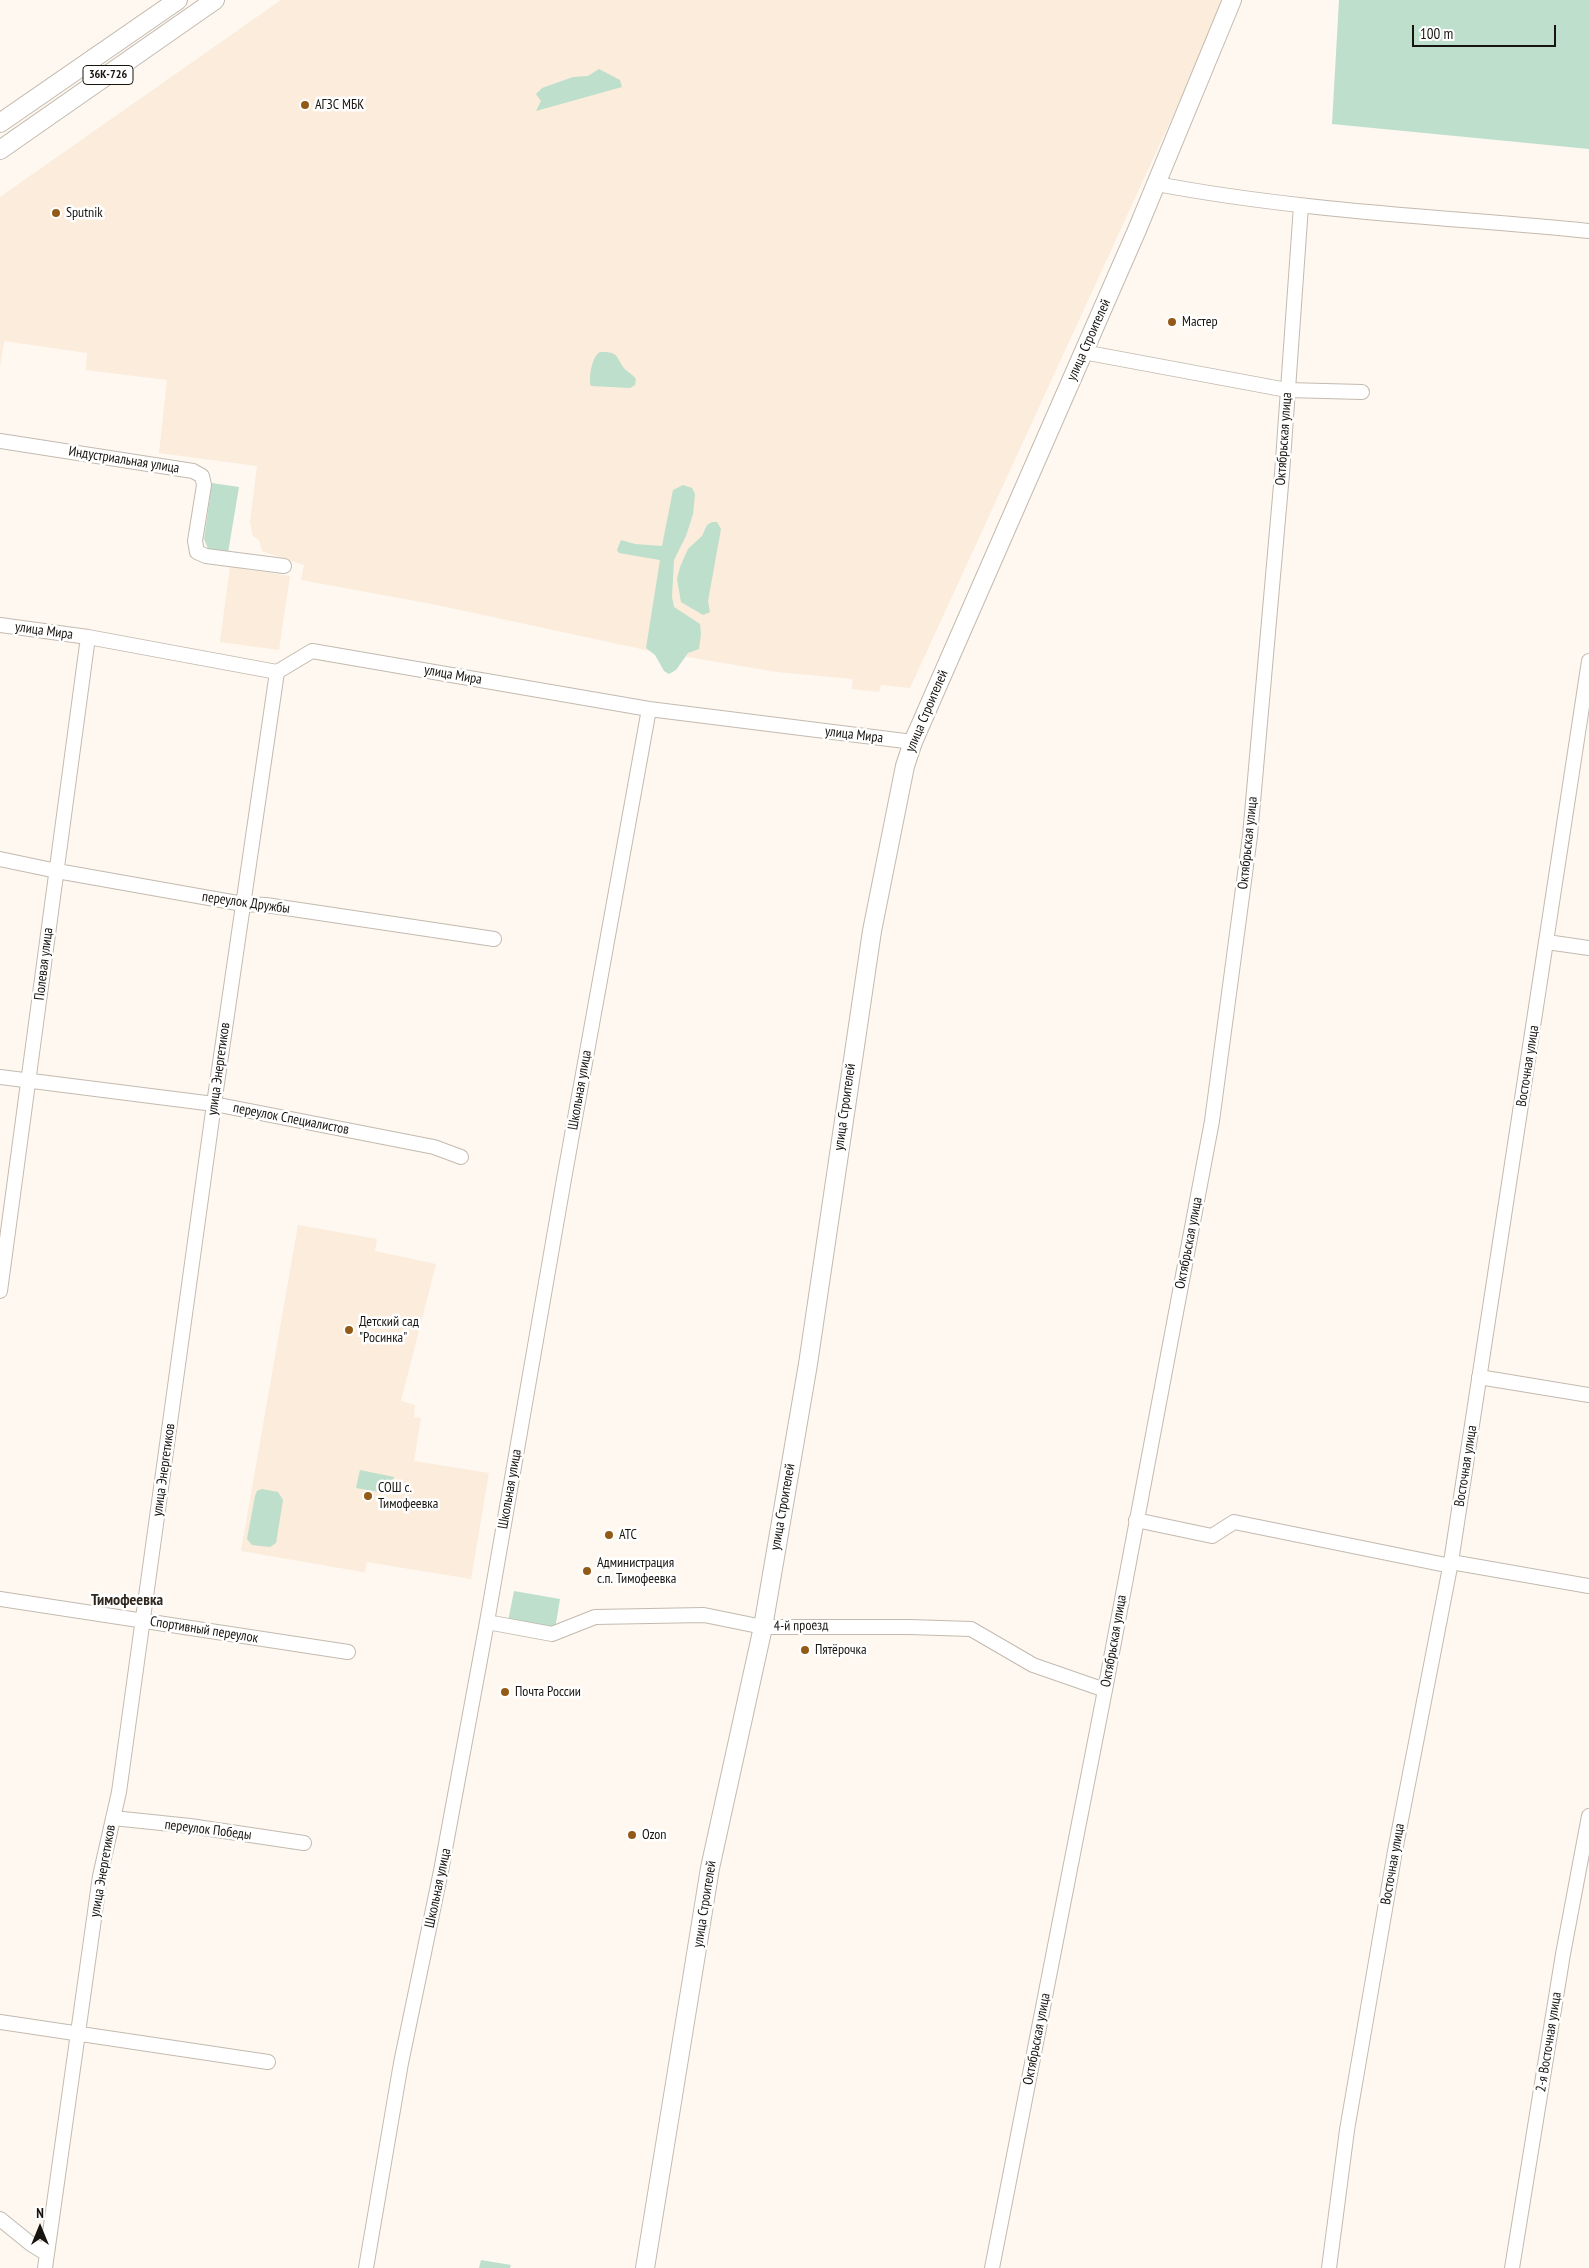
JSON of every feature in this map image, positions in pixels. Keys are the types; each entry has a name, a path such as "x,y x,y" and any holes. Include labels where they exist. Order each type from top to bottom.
{"main road":[{"name":"36К-726","path":"0,123 178,0"},
{"name":"36К-726","path":"0,150 215,0"},
{"name":"улица Строителей","path":"645,2268 710,1868 763,1627 808,1364 872,931 905,766 913,742 1157,184 1232,0"}],"street":[{"path":"1157,184 1230,198 1301,206 1589,231"},
{"name":"Октябрьская улица","path":"992,2268 1105,1690 1212,1121 1250,836 1301,206"},
{"path":"1083,352 1287,390 1362,392"},
{"name":"Индустриальная улица","path":"0,440 193,471 202,476 204,485 195,541 197,552 206,556 284,566"},
{"name":"улица Мира","path":"0,625 88,637 277,672 312,651 649,709 913,742"},
{"name":"Полевая улица","path":"0,1291 88,637"},
{"name":"Восточная улица","path":"1329,2268 1347,2130 1395,1851 1451,1564 1589,661"},
{"name":"улица Энергетиков","path":"45,2268 100,1876 119,1792 214,1104 277,672"},
{"name":"Школьная улица","path":"366,2268 400,2063 442,1871 488,1622 564,1179 649,709"},
{"name":"переулок Дружбы","path":"0,859 56,872 243,904 494,939"},
{"path":"1547,942 1589,948"},
{"name":"переулок Специалистов","path":"0,1077 214,1104 434,1147 461,1157"},
{"path":"1479,1377 1589,1395"},
{"path":"1136,1520 1212,1536 1234,1522 1451,1564 1589,1586"},
{"name":"Спортивный переулок","path":"0,1599 348,1652"},
{"name":"4-й проезд","path":"488,1622 552,1634 595,1617 704,1615 763,1627 971,1629 1033,1666 1105,1690"},
{"name":"2-я Восточная улица","path":"1512,2268 1563,1954 1589,1816"},
{"name":"переулок Победы","path":"113,1818 190,1826 304,1843"},
{"path":"0,2022 78,2032 268,2062"},
{"path":"0,2219 31,2244 48,2254"}],"shaded area":[{"path":"281,0 1226,0 910,688 881,685 879,692 852,689 853,679 777,672 646,650 437,605 301,580 304,565 262,551 259,540 253,536 250,522 257,466 159,453 167,380 86,370 87,353 4,341 0,367 0,197"},
{"path":"230,567 290,576 279,650 220,642"},
{"name":"СОШ с. Тимофеевка","path":"298,1225 377,1239 375,1251 436,1264 401,1401 415,1405 414,1417 421,1418 414,1461 489,1473 471,1579 367,1562 365,1572 363,1572 241,1551"}],"green space":[{"path":"1339,0 1589,0 1589,149 1332,124"},
{"path":"599,69 620,80 622,87 536,111 541,101 536,94 542,88 573,77 588,76"},
{"path":"600,352 615,355 623,367 636,379 635,385 630,388 591,386 591,368 597,354"},
{"path":"212,483 239,487 228,553 208,549 204,539"},
{"path":"683,485 692,488 695,494 693,514 686,536 674,560 672,597 674,607 700,624 701,634 699,649 688,653 676,670 669,674 664,671 655,655 646,648 660,560 619,553 617,550 621,540 635,544 662,546 673,490"},
{"path":"717,522 721,529 708,601 710,612 703,615 681,602 677,579 688,549 702,536 707,525"},
{"path":"360,1470 394,1477 390,1494 356,1488"},
{"path":"262,1489 278,1492 283,1500 276,1543 270,1547 252,1545 247,1539 255,1496 257,1491"},
{"path":"514,1591 560,1599 555,1629 508,1621"},
{"path":"481,2260 511,2265 510,2268 479,2268"}],"place":[{"name":"АГЗС МБК","path":"305,105"},
{"name":"Sputnik","path":"56,213"},
{"name":"Мастер","path":"1172,322"},
{"name":"Детский сад \"Росинка\"","path":"349,1330"},
{"name":"СОШ с. Тимофеевка","path":"368,1496"},
{"name":"АТС","path":"609,1535"},
{"name":"Администрация с.п. Тимофеевка","path":"587,1571"},
{"name":"Пятёрочка","path":"805,1650"},
{"name":"Почта России","path":"505,1692"},
{"name":"Ozon","path":"632,1835"}],"district":[{"name":"Тимофеевка","path":"127,1600"}]}
